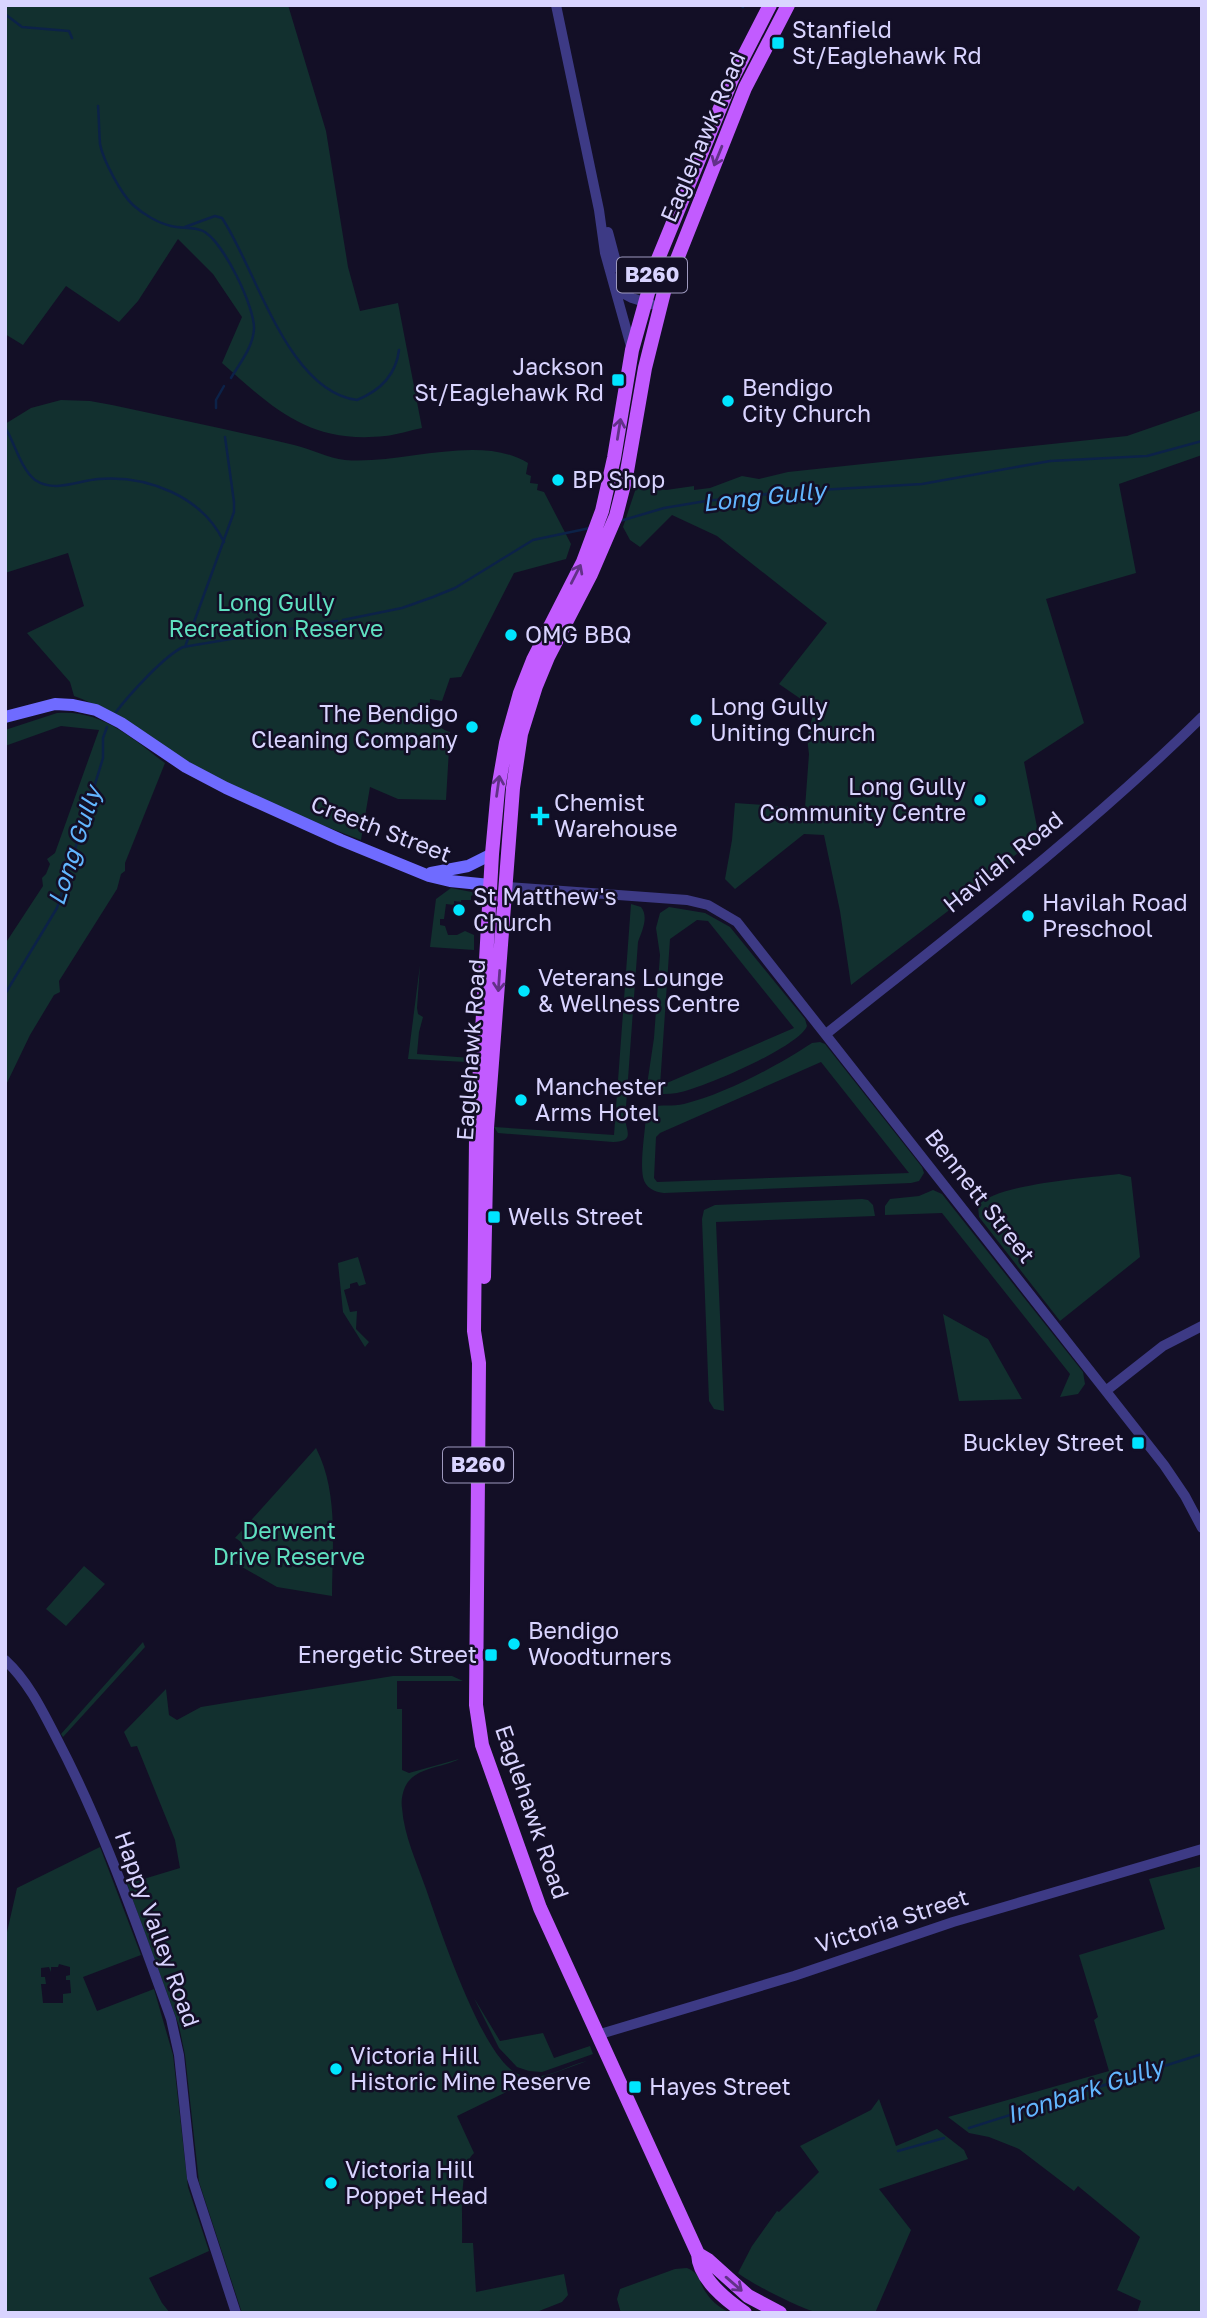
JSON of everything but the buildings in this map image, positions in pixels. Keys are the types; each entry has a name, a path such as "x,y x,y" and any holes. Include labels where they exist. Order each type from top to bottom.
{"main road":[{"name":"Eaglehawk Road","path":"481,1138 507,887 514,771 525,720 548,657 592,574 605,524 632,350 648,287 732,79 770,5"},
{"name":"Eaglehawk Road","path":"745,2313 710,2282 701,2269 698,2254 540,1908 478,1729 479,1352 474,1331 479,1293 481,1138 490,885 501,768 520,693 533,660 605,524 626,477 645,368 664,292 745,88 788,5"},
{"path":"656,264 691,202 701,199"},
{"name":"Creeth Street","path":"5,717 39,707 65,704 87,707 103,713 186,767 235,793 341,841 424,874 450,881 507,887"},
{"path":"424,874 468,866 492,854"},
{"name":"Eaglehawk Road","path":"698,2254 748,2296 780,2313"}],"street":[{"path":"556,5 599,210 605,253 632,350"},
{"path":"599,210 618,270 628,279 664,292"},
{"path":"615,289 660,307"},
{"name":"Havilah Road","path":"826,1034 1083,827 1202,717"},
{"name":"Creeth Street","path":"507,887 680,899 708,905"},
{"name":"Bennett Street","path":"708,905 745,930 1107,1390 1175,1480 1202,1528"},
{"path":"1107,1390 1163,1346 1202,1326"},
{"name":"Happy Valley Road","path":"5,1660 17,1672 38,1703 92,1811 167,2008 179,2055 192,2178 236,2313"},
{"name":"Victoria Street","path":"597,2035 794,1976 940,1926 1202,1849"}],"green space":[{"path":"5,5 288,5 326,131 348,267 360,311 398,303 422,428 385,436 335,434 314,429 295,420 259,395 222,363 242,317 213,274 178,239 138,301 119,322 66,286 23,345 5,334"},
{"name":"Long Gully Recreation Reserve","path":"61,400 112,405 294,445 345,460 463,450 508,454 528,463 526,474 531,476 530,483 538,484 537,490 544,492 571,544 566,559 514,573 461,677 450,678 442,701 430,699 434,719 440,727 450,732 446,800 398,799 370,787 361,840 227,784 109,712 74,696 70,682 27,633 84,606 68,553 5,573 5,424 31,408"},
{"path":"1202,410 1202,455 1119,484 1136,573 1046,599 1084,723 1024,762 1039,837 1010,859 1011,863 851,985 840,911 824,835 804,834 735,889 725,879 735,803 805,808 809,754 807,738 814,711 811,706 779,684 827,623 717,536 672,515 640,547 630,540 623,527 637,485 666,490 694,486 694,490 710,488 742,476 759,479 788,472 1127,436"},
{"path":"57,713 73,713 102,720 128,735 165,763 117,889 59,981 60,992 54,995 30,1035 5,1087 5,944 43,886 42,878 50,864 47,859 55,853 99,730 61,726 5,746 5,730"},
{"path":"451,888 477,893 471,896 471,900 454,901 454,905 446,904 444,919 440,919 440,925 445,926 448,935 465,931 474,935 474,950 430,947 436,899"},
{"path":"631,904 641,907 645,920 638,942 625,1120 628,1136 624,1140 613,1142 498,1133 494,1127 614,1135"},
{"path":"669,907 705,913 730,927 805,1019 807,1026 800,1035 748,1066 706,1084 677,1093 650,1092 647,1085 654,1038 660,955 656,928 660,913","holes":["697,920 708,921 794,1028 660,1086 670,939"]},
{"path":"420,965 417,1008 418,1014 423,1017 417,1054 471,1058 467,1062 408,1059"},
{"path":"812,1043 825,1044 922,1167 924,1173 919,1181 664,1193 648,1187 643,1177 642,1155 646,1115 651,1107 680,1105 716,1093 767,1070","holes":["821,1062 909,1173 657,1182 654,1178 656,1137"]},
{"path":"1119,1174 1131,1177 1140,1257 1060,1321 979,1217 978,1206 987,1198 1022,1187"},
{"path":"933,1190 942,1194 1083,1372 1085,1384 1078,1394 1060,1397 1070,1374 942,1213 885,1215 885,1206 890,1199 919,1196"},
{"path":"862,1199 873,1205 875,1216 716,1222 724,1411 714,1409 709,1401 702,1219 704,1210 715,1205"},
{"path":"358,1257 366,1284 359,1286 357,1282 344,1290 350,1312 357,1311 356,1329 369,1342 365,1347 343,1312 338,1263"},
{"path":"943,1314 988,1339 1022,1399 959,1401"},
{"name":"Derwent Drive Reserve","path":"316,1448 328,1483 333,1520 332,1596 277,1587 235,1563 243,1546 235,1538"},
{"path":"84,1566 105,1584 66,1626 46,1609"},
{"path":"143,1642 145,1647 63,1737 61,1734"},
{"path":"393,1676 452,1676 463,1681 397,1681 397,1709 402,1709 402,1770 409,1773 459,1759 415,1775 405,1787 402,1805 411,1849 451,1960 476,2017 489,2042 516,2073 542,2076 587,2061 519,2086 457,2116 474,2153 469,2160 463,2182 462,2243 473,2243 476,2292 564,2274 568,2295 562,2302 534,2313 242,2313 199,2182 185,2055 179,2026 127,1884 180,1868 175,1840 137,1746 131,1747 124,1732 166,1689 169,1715 177,1720 201,1707"},
{"path":"100,1847 141,1955 83,1977 97,2011 154,1989 173,2055 188,2187 209,2251 149,2278 170,2313 5,2313 5,1941 17,1888","holes":["59,1964 70,1967 70,1975 66,1976 66,1980 70,1980 71,1993 63,1994 63,2003 43,2003 41,1984 46,1984 45,1977 41,1977 41,1968 49,1967 51,1972 51,1967 58,1967"]},
{"path":"1202,1866 1202,2313 1137,2313 1141,2301 1117,2290 1140,2237 1078,2186 1074,2191 1019,2149 989,2137 969,2133 948,2117 1109,2071 1094,2020 1098,2017 1079,1955 1165,1929 1149,1879"},
{"path":"474,1998 500,2041 543,2033 554,2058 590,2046 593,2054 542,2072 517,2067 499,2048"},
{"path":"879,2099 896,2146 937,2129 964,2150 968,2159 879,2189 911,2230 875,2313 832,2314 811,2311 777,2296 738,2273 752,2246 777,2211 819,2172 800,2146 871,2110"},
{"path":"687,2268 697,2276 712,2300 730,2313 621,2313 617,2299 620,2289 675,2269"}],"waterway":[{"path":"5,14 22,27 69,31 72,38"},
{"path":"98,106 102,151 128,200 141,212 161,223 203,231 211,237 220,247 244,291 253,319 253,336 231,378"},
{"path":"185,227 215,216 222,218 292,352 311,375 332,392 357,400 372,392 390,374 399,350"},
{"path":"216,408 216,400 224,386"},
{"path":"6,429 22,463 35,480 50,486 98,479 154,485 171,492 202,512 224,542"},
{"path":"185,647 234,512 225,437"},
{"name":"Long Gully","path":"620,521 664,508 706,501 785,492 922,484 1050,461 1147,456 1202,441"},
{"name":"Long Gully","path":"343,620 402,608 433,597 455,588 533,540 590,528"},
{"name":"Long Gully","path":"116,712 157,667 183,647 337,621"},
{"name":"Long Gully","path":"5,994 57,908 103,758 103,738 107,727"},
{"name":"Ironbark Gully","path":"969,2128 1202,2054"},
{"name":"Ironbark Gully","path":"898,2151 944,2138"}],"place":[{"name":"Stanfield St/Eaglehawk Rd","path":"778,43"},
{"name":"Jackson St/Eaglehawk Rd","path":"618,380"},
{"name":"Bendigo City Church","path":"728,401"},
{"name":"BP Shop","path":"558,480"},
{"name":"OMG BBQ","path":"511,635"},
{"name":"Long Gully Uniting Church","path":"696,720"},
{"name":"The Bendigo Cleaning Company","path":"472,727"},
{"name":"Long Gully Community Centre","path":"980,800"},
{"name":"Chemist Warehouse","path":"540,816"},
{"name":"St Matthew's Church","path":"459,910"},
{"name":"Havilah Road Preschool","path":"1028,916"},
{"name":"Veterans Lounge & Wellness Centre","path":"524,991"},
{"name":"Manchester Arms Hotel","path":"521,1100"},
{"name":"Wells Street","path":"494,1217"},
{"name":"Buckley Street","path":"1138,1443"},
{"name":"Bendigo Woodturners","path":"514,1644"},
{"name":"Energetic Street","path":"491,1655"},
{"name":"Victoria Hill Historic Mine Reserve","path":"336,2069"},
{"name":"Hayes Street","path":"635,2087"},
{"name":"Victoria Hill Poppet Head","path":"331,2183"}]}
